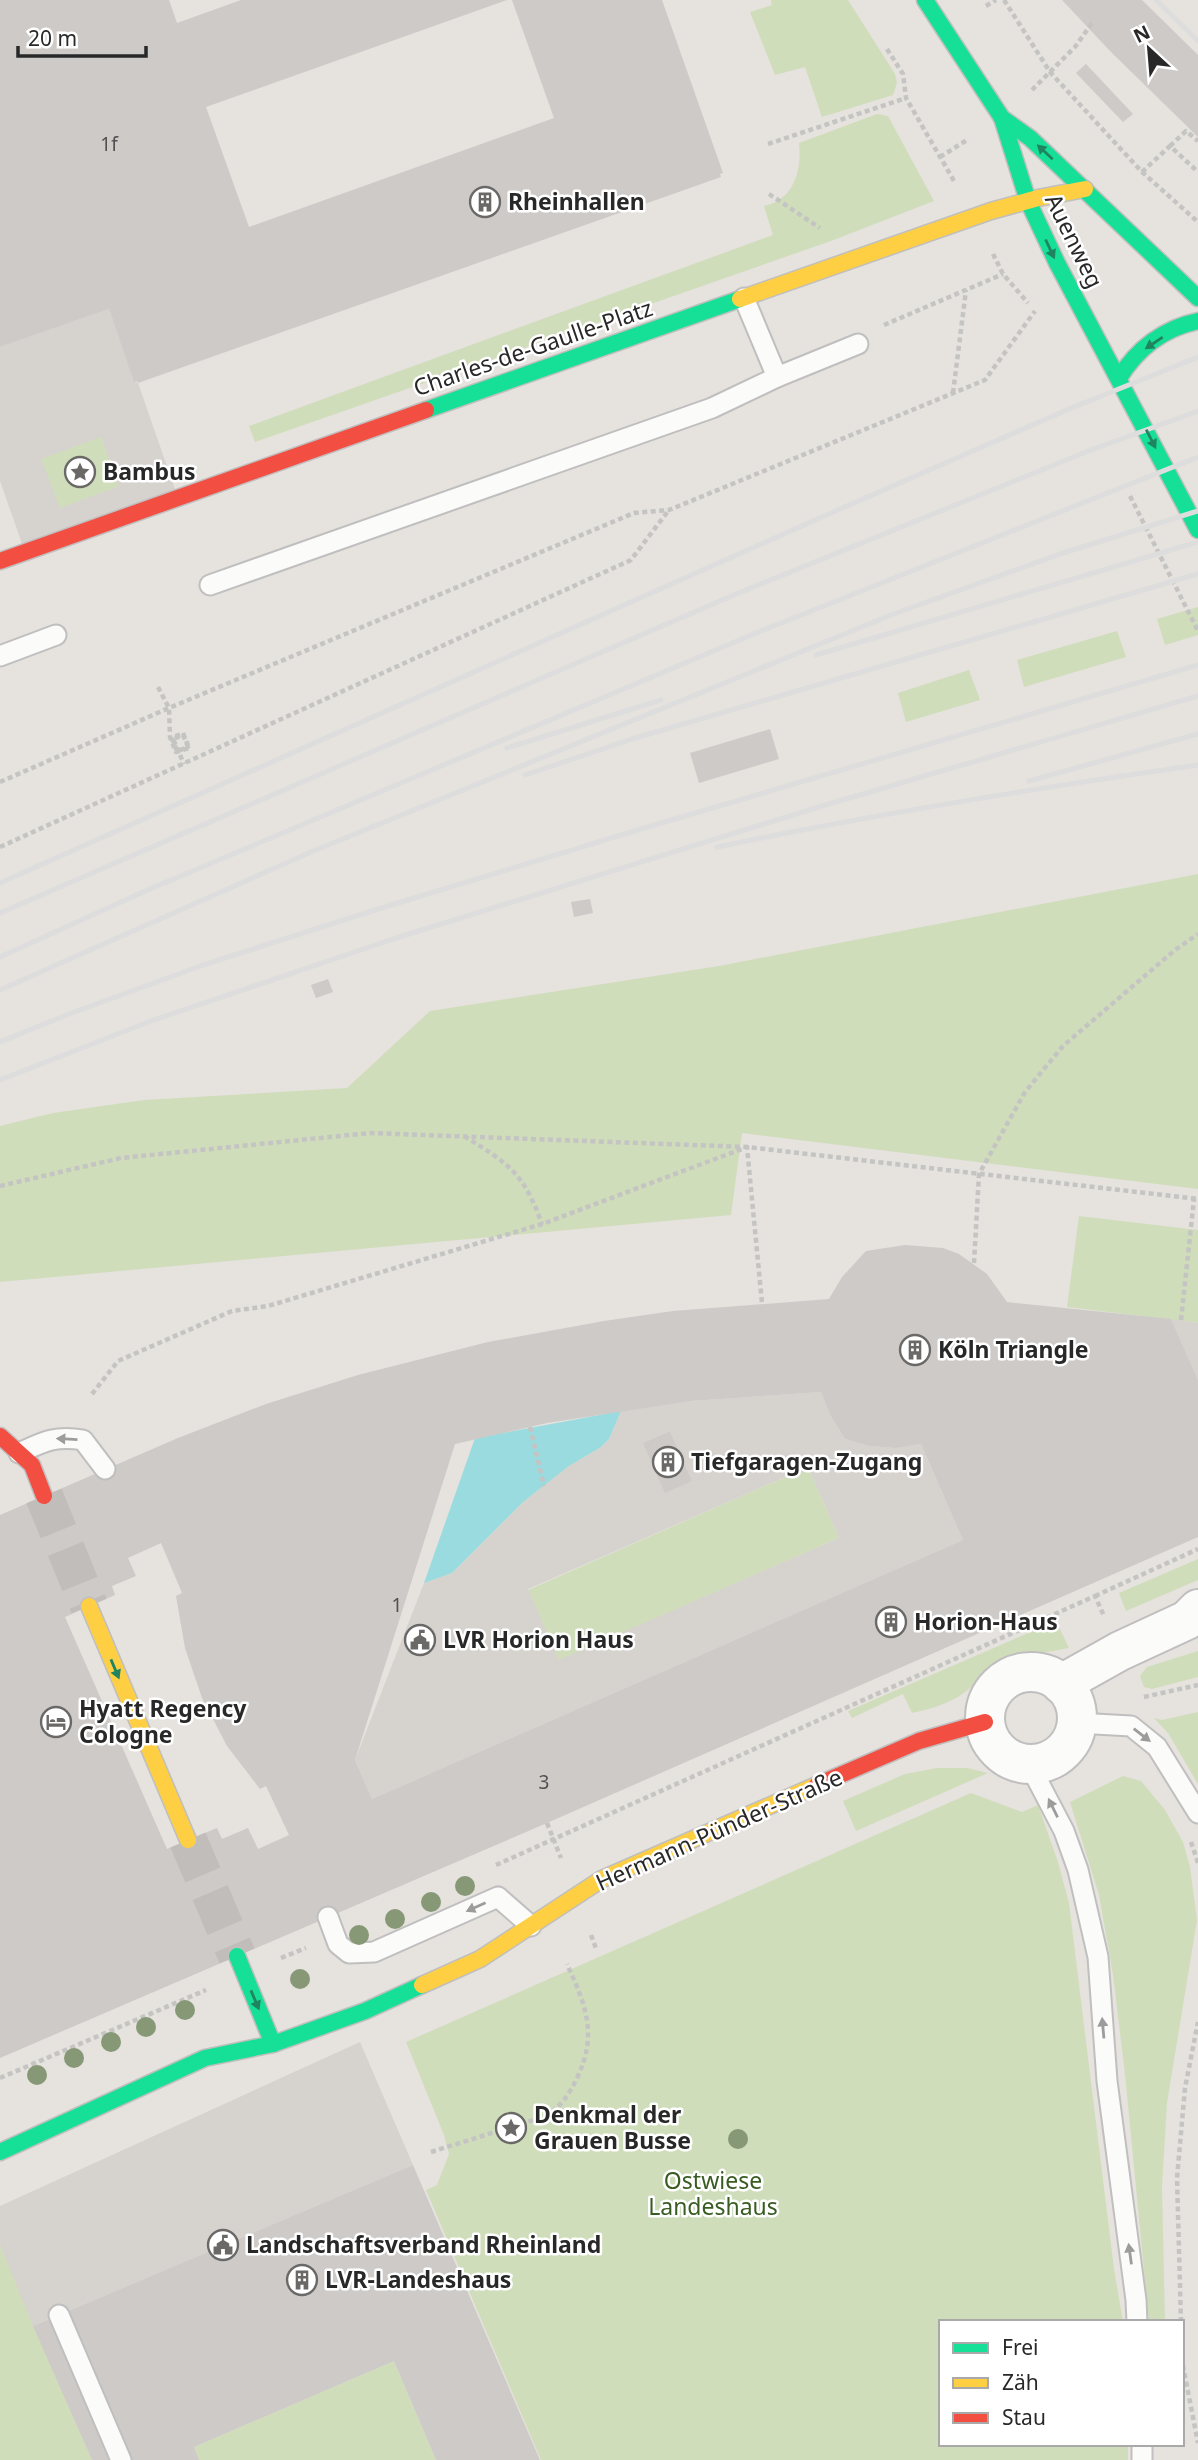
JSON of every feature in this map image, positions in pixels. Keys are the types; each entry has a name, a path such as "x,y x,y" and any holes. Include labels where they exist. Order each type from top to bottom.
{"street":[{"name":"Auenweg","path":"925,0 1002,118 1028,201 1057,263 1198,530"},
{"name":"Auenweg","path":"1002,118 1030,138 1198,298"},
{"name":"Charles-de-Gaulle-Platz","path":"0,561 861,257 1028,201 1064,191 1085,189"},
{"path":"1119,378 1131,360 1151,344 1186,322 1198,321"},
{"path":"0,1436 32,1465 44,1496"},
{"path":"89,1606 188,1840"},
{"path":"1061,1684 1120,1651 1194,1617"},
{"path":"1033,1672 1048,1676 1061,1684 1071,1695 1076,1709 1077,1723 1068,1746 1057,1756 1029,1764 1016,1762 1004,1755 988,1735 985,1722 986,1707 993,1693 1017,1674 1033,1672"},
{"name":"Hermann-Pünder-Straße","path":"0,2152 205,2058 273,2044 365,2011 480,1959 601,1880 919,1741 985,1722"},
{"path":"237,1956 273,2044"}],"lane":[{"path":"744,298 777,377"},
{"path":"210,585 712,408 777,377 858,344"},
{"path":"0,656 56,635"},
{"path":"19,1452 50,1439 65,1437 83,1440 105,1469"},
{"path":"1077,1723 1131,1726 1157,1746 1198,1813"},
{"path":"1029,1764 1065,1831 1078,1870 1098,1957 1107,2081 1137,2320"},
{"path":"328,1917 338,1944 349,1953 374,1952 498,1897 531,1926"},
{"path":"59,2315 121,2460"}],"path":[{"path":"986,6 996,0"},
{"path":"1004,0 1050,72 1142,172 1198,222"},
{"path":"1002,118 1075,47 1092,23"},
{"path":"0,782 169,708 634,513 669,510 985,380 1035,311 1003,274 975,218 906,98 903,74 887,49"},
{"path":"768,144 906,98"},
{"path":"1142,172 1186,131 1198,141"},
{"path":"1170,146 1198,172"},
{"path":"769,194 861,257"},
{"path":"858,344 873,329 1003,274"},
{"path":"953,393 966,290"},
{"path":"0,847 631,560 669,510"},
{"path":"158,687 169,708 170,737 176,752 189,748 183,733 172,738 177,751 188,747 183,735 173,739 177,748 180,755 184,765"},
{"path":"974,1263 979,1174 1025,1092 1063,1046 1175,950 1198,934"},
{"path":"0,1186 121,1158 370,1133 747,1147 1196,1199 1181,1320"},
{"path":"463,1136 503,1160 519,1177 533,1199 541,1224"},
{"path":"92,1394 118,1361 232,1311 268,1306 541,1224 747,1147"},
{"path":"747,1147 762,1303"},
{"path":"530,1426 544,1486"},
{"path":"493,1866 1198,1549"},
{"path":"1095,1596 1120,1651 1137,1698 1198,1685"},
{"path":"0,2078 335,1936"},
{"path":"431,2152 546,2116 559,2107 568,2095 583,2065 589,2038 583,2000 567,1964"},
{"path":"1181,2320 1177,2178 1185,2088 1198,2022"},
{"path":"1184,2372 1198,2443"}],"green space":[{"path":"771,0 848,0 895,74 897,83 893,95 822,117 805,67 775,75 750,12 772,5"},
{"path":"877,114 888,116 934,201 831,241 255,442 249,426 773,235 764,206 783,197 794,182 799,163 799,143"},
{"name":"Bambus","path":"101,436 119,486 60,509 40,459"},
{"path":"1198,607 1198,635 1165,645 1157,619"},
{"path":"1117,631 1126,657 1024,687 1017,660"},
{"path":"969,670 980,700 906,722 898,693"},
{"path":"1198,874 1198,1189 742,1133 731,1215 0,1282 0,1126 53,1113 144,1100 347,1088 430,1011 719,966"},
{"path":"1079,1216 1198,1230 1198,1323 1067,1307"},
{"path":"808,1467 839,1538 559,1661 528,1590"},
{"path":"1198,1559 1198,1580 1126,1611 1119,1593"},
{"path":"1056,1621 1069,1648 1005,1660 965,1692 946,1703 912,1713 903,1694 852,1718 848,1711"},
{"path":"1198,1651 1198,1677 1152,1689 1144,1687 1140,1676 1147,1667"},
{"path":"1198,1712 1198,1784 1168,1733 1154,1718 1162,1720"},
{"path":"937,1768 967,1768 988,1773 856,1831 843,1801 905,1774"},
{"path":"1123,1776 1141,1781 1165,1810 1183,1842 1190,1867 1197,1920 1167,2103 1162,2186 1165,2320 1149,2320 1113,1975 1099,1895 1070,1802"},
{"name":"Ostwiese Landeshaus","path":"971,1793 1022,1812 1038,1805 1069,1903 1123,2320 939,2320 939,2446 1128,2446 1128,2460 541,2460 426,2190 437,2185 449,2154 444,2135 406,2042"},
{"path":"0,2245 92,2460 0,2460"},
{"path":"394,2361 436,2460 199,2460 194,2447"}],"shaded area":[{"path":"109,309 178,498 25,552 0,481 0,347","holes":["101,437 119,486 60,508 41,459"]},
{"path":"1171,1319 1198,1323 1198,1380 1185,1351"},
{"path":"821,1392 830,1415 845,1439 869,1446 896,1448 921,1444 963,1540 372,1799 355,1760 424,1583 452,1573 523,1502 569,1466 601,1447 609,1439 621,1411 691,1401","holes":["670,1431 692,1481 643,1443","808,1467 839,1538 559,1660 528,1589"]},
{"path":"360,2042 413,2165 33,2326 0,2245 0,2206"}],"water":[{"path":"621,1411 609,1439 601,1447 569,1466 523,1502 452,1573 424,1583 475,1438"}],"building":[{"name":"Rheinhallen","path":"0,0 169,0 177,23 241,0 507,0 206,107 249,227 554,118 512,0 662,0 723,173 720,174 721,177 138,383 134,382 109,309 0,347"},
{"path":"1062,0 1142,0 1198,55 1198,137 1110,51"},
{"path":"1086,64 1133,114 1123,122 1076,73"},
{"path":"770,729 779,759 699,783 690,753"},
{"path":"590,899 593,913 574,917 571,902"},
{"path":"328,979 333,992 316,998 311,985"},
{"name":"Horion-Haus","path":"905,1245 943,1248 959,1254 987,1274 1007,1302 1171,1319 1198,1380 1198,1537 547,1823 0,2058 0,1515 178,1438 266,1404 358,1375 488,1342 604,1321 673,1311 829,1299 842,1277 866,1251","holes":["821,1392 830,1415 845,1439 869,1446 896,1448 921,1444 963,1540 372,1799 355,1760 455,1444 547,1423 691,1401","161,1543 182,1593 176,1596 185,1648 202,1698 227,1746 260,1789 266,1786 289,1835 258,1849 248,1828 222,1839 217,1828 167,1849 65,1617 115,1595 112,1586 136,1576 128,1558"]},
{"name":"Tiefgaragen-Zugang","path":"670,1431 692,1481 665,1493 643,1443"},
{"name":"LVR-Landeshaus","path":"413,2165 540,2460 436,2460 394,2361 194,2447 199,2460 92,2460 33,2326"}],"tunnel":[{"path":"44,1496 89,1606"},
{"path":"188,1840 237,1956"}],"railway":[{"path":"1156,0 1198,41"},
{"path":"0,883 831,513 1069,409 1198,357"},
{"path":"0,913 736,594 1091,450 1198,411"},
{"path":"0,957 143,892 756,633 1198,457"},
{"path":"0,990 311,852 891,615 1060,554 1198,511"},
{"path":"816,655 1198,542"},
{"path":"525,775 632,739 1198,574"},
{"path":"0,1042 206,964 375,910 1198,665"},
{"path":"0,1080 151,1021 393,939 822,806 1198,696"},
{"path":"507,748 661,700"},
{"path":"1029,781 1198,734"},
{"path":"717,847 957,802 1198,765"}],"traffic: fast":[{"path":"925,0 1002,118 1030,138 1198,298"},
{"path":"1002,118 1028,201 1057,263 1198,530"},
{"path":"426,410 740,299"},
{"path":"1119,378 1134,358 1152,341 1174,329 1198,321"},
{"path":"237,1956 273,2044"},
{"path":"0,2152 205,2058 273,2044 365,2011 422,1985"}],"traffic: slow":[{"path":"740,299 991,211 1085,189"},
{"path":"89,1606 188,1840"},
{"path":"422,1985 480,1959 602,1879 817,1785"}],"traffic: jam":[{"path":"0,561 426,410"},
{"path":"0,1436 32,1465 44,1496"},
{"path":"817,1785 919,1741 985,1722"}],"place":[{"name":"Rheinhallen","path":"485,202"},
{"name":"Bambus","path":"80,472"},
{"name":"Köln Triangle","path":"915,1350"},
{"name":"Tiefgaragen-Zugang","path":"668,1462"},
{"name":"Horion-Haus","path":"891,1622"},
{"name":"LVR Horion Haus","path":"420,1640"},
{"name":"Hyatt Regency Cologne","path":"56,1722"},
{"name":"Denkmal der Grauen Busse","path":"511,2128"},
{"name":"Landschaftsverband Rheinland","path":"223,2245"},
{"name":"LVR-Landeshaus","path":"302,2280"}]}
